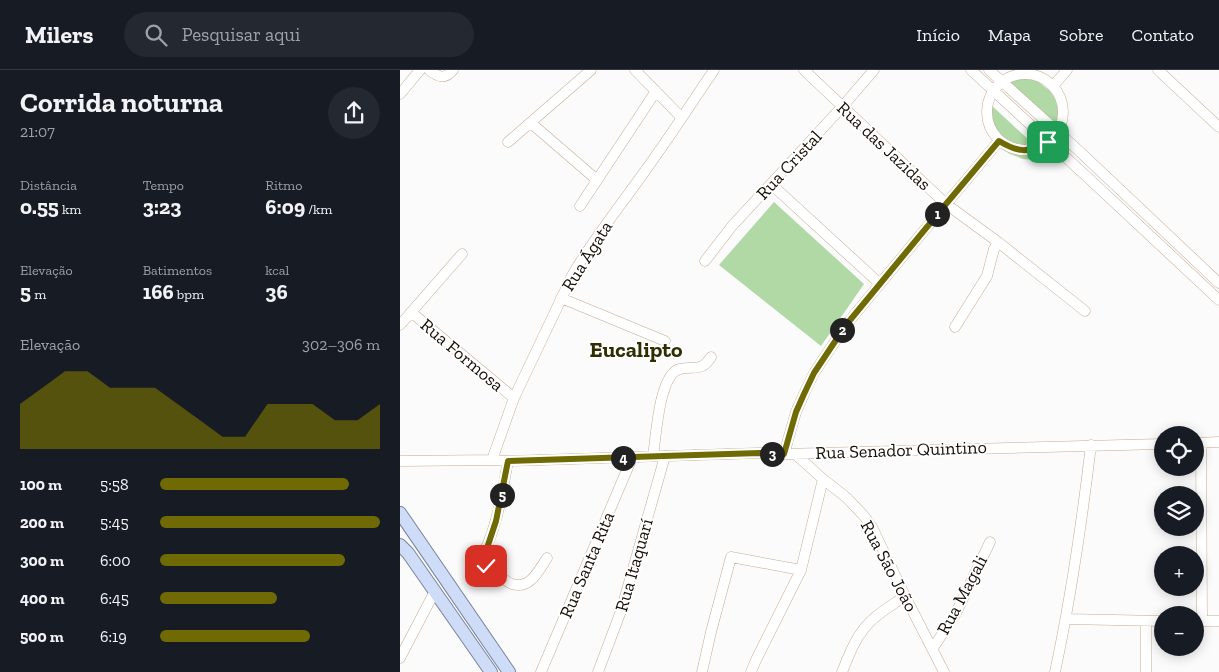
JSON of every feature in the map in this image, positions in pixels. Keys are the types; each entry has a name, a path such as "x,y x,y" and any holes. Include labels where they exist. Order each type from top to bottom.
{"main road":[{"path":"400,513 509,672"},
{"path":"400,544 435,591 490,672"}],"street":[{"path":"400,94 420,70"},
{"path":"429,70 440,76 447,75 453,70"},
{"path":"508,142 591,70"},
{"path":"635,70 682,118"},
{"name":"Rua Ágata","path":"492,460 514,398 583,256 647,169 714,70"},
{"name":"Rua das Jazidas","path":"804,70 946,204 998,242 1085,311"},
{"name":"Rua Cristal","path":"705,261 732,226 874,70"},
{"path":"971,70 1219,300"},
{"path":"989,70 1058,131 1219,283"},
{"path":"1053,86 1067,70"},
{"path":"1158,70 1219,127"},
{"path":"1022,73 1034,74 1044,79 1058,92 1063,108 1063,116 1058,131 1048,142 1036,148 1024,150 1011,148 999,141 990,130 986,117 987,103 993,90 1002,81 1022,73"},
{"path":"580,206 656,91"},
{"path":"531,123 597,180"},
{"path":"784,454 796,412 814,373 846,325 999,141"},
{"path":"771,184 879,283"},
{"path":"1116,203 1125,194"},
{"path":"955,327 987,276 994,249 998,242"},
{"path":"400,325 462,254"},
{"path":"561,298 665,341"},
{"name":"Rua Formosa","path":"411,312 514,398"},
{"path":"653,456 660,405 667,380 679,368 700,368 711,357"},
{"path":"1204,443 1219,442"},
{"name":"Rua Senador Quintino","path":"400,461 508,461 1154,444"},
{"path":"1055,672 1066,619 1091,445"},
{"name":"Rua São João","path":"795,454 847,498 864,516 872,528 944,672"},
{"name":"Rua Itaquarí","path":"598,672 621,611 664,456"},
{"name":"Rua Santa Rita","path":"541,672 632,458"},
{"path":"508,461 496,521 483,560 486,566 498,576 512,584 521,585 536,576 547,558"},
{"path":"1198,476 1198,606"},
{"path":"751,672 801,570 823,479"},
{"name":"Rua Magali","path":"933,648 956,613 990,542"},
{"path":"702,672 731,557 801,570"},
{"path":"400,658 435,591"},
{"path":"842,672 864,628 873,619 905,596"},
{"path":"1066,619 1154,621"},
{"path":"1146,621 1146,672"},
{"path":"1204,621 1219,621"}],"green space":[{"path":"1023,78 1036,80 1050,91 1059,105 1064,118 1065,133 1008,81"},
{"path":"990,104 1045,155 1037,160 1023,159 998,147 989,118"},
{"path":"774,202 864,284 821,346 719,265"}],"district":[{"name":"Eucalipto","path":"636,349"}],"route":[{"path":"486,566 483,560 496,521 508,461 760,453 784,454 796,412 814,373 846,325 999,141 1011,148 1024,150 1036,148 1048,142"}]}
